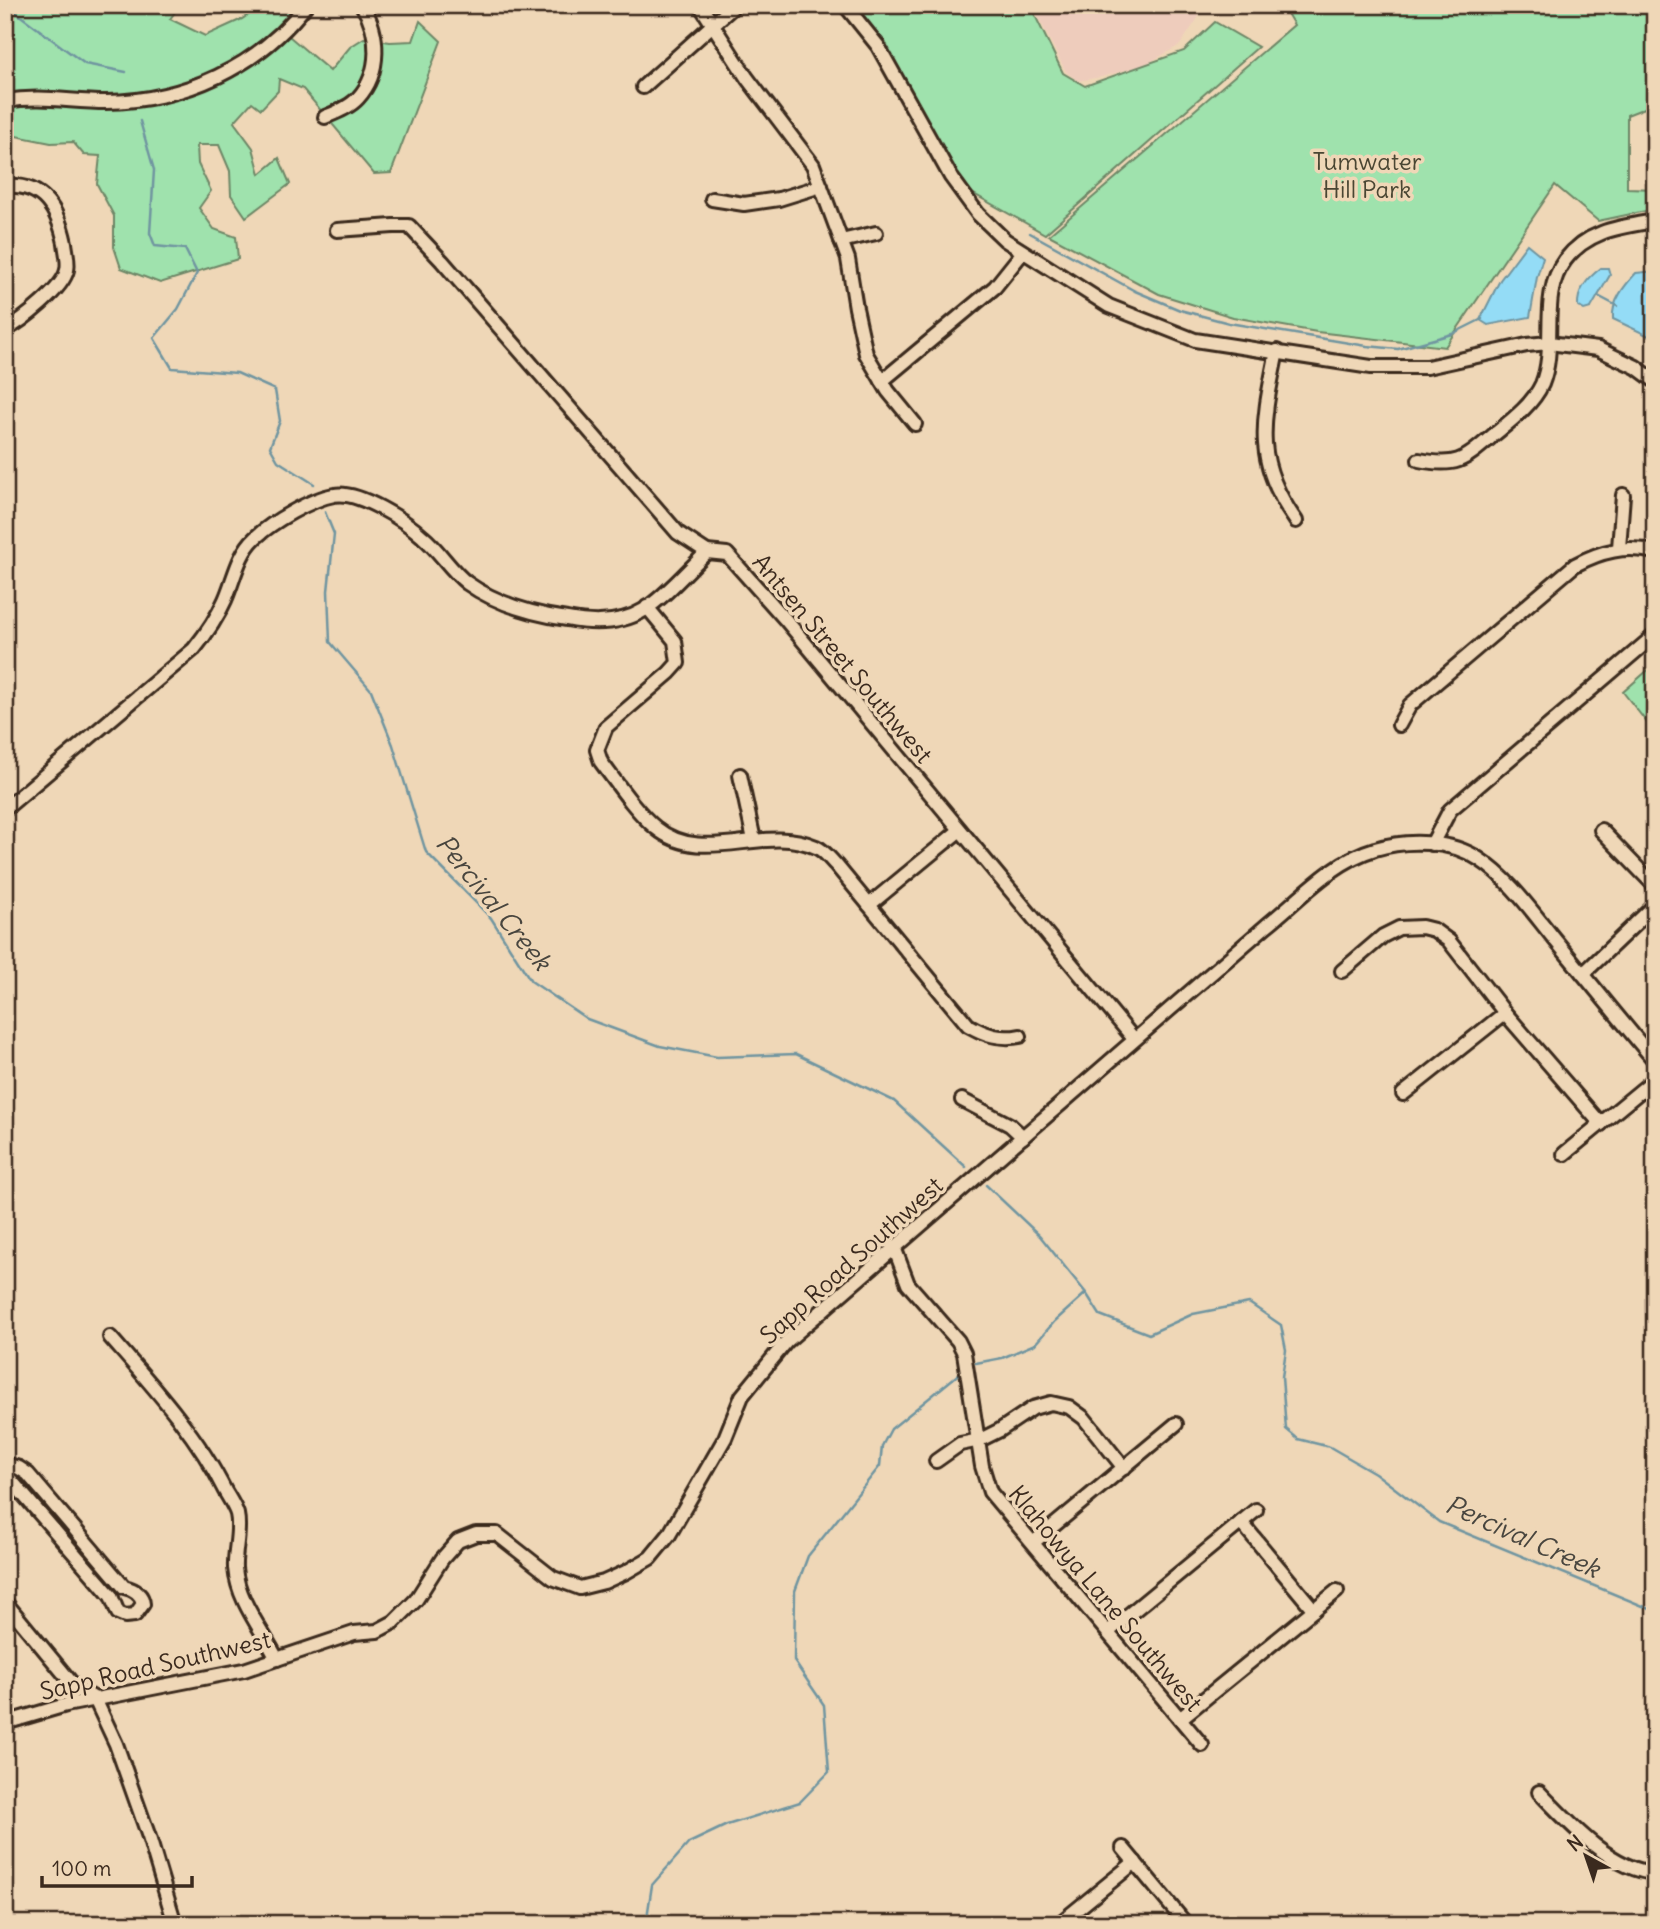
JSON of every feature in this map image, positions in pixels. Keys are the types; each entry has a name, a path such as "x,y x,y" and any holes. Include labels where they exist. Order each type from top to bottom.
{"street":[{"path":"5,101 45,97 106,102 187,89 245,62 272,42 306,5"},
{"path":"325,117 343,110 357,99 368,85 375,64 376,38 362,5"},
{"path":"700,5 747,78 813,165 848,259 866,354 882,381 915,424"},
{"path":"643,87 735,5"},
{"path":"845,5 878,47 951,177 978,214 1005,240 1109,306 1195,340 1371,367 1404,368 1450,364 1506,349 1549,343 1598,349 1636,367 1655,381"},
{"path":"5,186 19,186 33,191 51,204 61,224 68,258 67,271 58,287 15,325 5,330"},
{"path":"712,199 744,204 779,199 821,186"},
{"path":"1419,460 1452,464 1463,459 1517,415 1541,387 1546,371 1550,299 1559,270 1574,250 1591,237 1609,229 1655,221"},
{"name":"Antsen Street Southwest","path":"337,230 410,226 678,533 707,552 727,554 785,619 1134,1039"},
{"path":"841,241 876,233"},
{"path":"882,381 995,287 1023,252"},
{"path":"1277,351 1263,426 1264,446 1275,487 1296,521"},
{"path":"5,809 194,649 211,629 226,598 236,568 254,539 299,508 336,494 364,500 387,511 424,537 452,571 471,585 524,610 570,620 599,622 626,618 647,607 707,552"},
{"path":"1619,548 1623,495"},
{"path":"1399,725 1410,705 1575,565 1619,548 1655,552"},
{"path":"647,607 676,641 678,663 606,727 597,750 601,762 656,828 674,839 695,845 719,846 775,838 818,847 836,865 968,1025 1002,1038 1020,1036"},
{"path":"1432,844 1450,810 1655,635"},
{"path":"740,775 754,840"},
{"path":"869,905 960,830"},
{"path":"1601,830 1655,886"},
{"name":"Sapp Road Southwest","path":"5,1723 65,1705 243,1670 354,1633 377,1631 394,1622 416,1600 442,1559 458,1541 476,1534 497,1534 553,1578 580,1588 604,1582 650,1558 669,1535 724,1438 742,1396 786,1342 1266,926 1346,863 1383,847 1405,843 1432,844 1447,846 1478,858 1500,877 1655,1060"},
{"path":"1583,974 1655,905"},
{"path":"1342,971 1389,933 1405,926 1434,930 1449,941 1505,1013 1601,1124"},
{"path":"1403,1094 1505,1013"},
{"path":"1564,1154 1655,1079"},
{"path":"962,1100 1010,1125 1023,1137"},
{"name":"Klahowya Lane Southwest","path":"894,1247 908,1284 961,1346 969,1374 982,1466 990,1492 1202,1745"},
{"path":"110,1337 158,1395 219,1478 237,1515 237,1581 245,1604 277,1659"},
{"path":"936,1461 960,1444 979,1440 1000,1430 1033,1408 1051,1403 1069,1407 1084,1418 1124,1468"},
{"path":"1034,1542 1177,1424"},
{"path":"5,1466 19,1468 28,1474 124,1587 139,1594 143,1604 135,1615 125,1616 118,1613 111,1596 9,1478 5,1466"},
{"path":"1109,1631 1256,1510"},
{"path":"1241,1522 1314,1610"},
{"path":"1181,1718 1337,1591"},
{"path":"5,1602 75,1687 95,1699 116,1744 149,1837 175,1924"},
{"path":"1539,1792 1575,1829 1612,1857 1645,1872 1655,1873"},
{"path":"1123,1848 1185,1924"},
{"path":"1059,1924 1135,1862"}],"shaded area":[{"path":"1032,5 1203,5 1198,18 1180,45 1145,65 1078,81 1066,72"}],"green space":[{"path":"5,5 180,5 170,19 205,36 242,19 263,5 306,5 283,31 330,71 350,47 364,38 390,42 413,41 420,21 441,41 391,173 374,174 303,89 279,79 278,91 261,109 252,102 234,122 253,148 260,174 279,158 290,184 246,217 231,195 230,171 219,145 197,145 198,164 211,191 199,208 214,229 236,237 238,259 160,283 121,268 114,247 114,216 97,184 100,156 84,155 73,142 51,143 11,135 5,140"},
{"path":"853,5 1030,5 1063,73 1085,86 1184,51 1215,22 1258,47 1045,234 965,189 885,43"},
{"name":"Tumwater Hill Park","path":"1282,5 1655,5 1655,104 1627,115 1627,188 1655,189 1655,209 1598,221 1555,185 1445,347 1317,332 1233,317 1159,294 1049,235 1294,25"},
{"path":"1655,664 1655,733 1623,692"}],"water":[{"path":"1527,244 1543,257 1530,317 1488,325 1480,320 1500,280"},
{"path":"1601,268 1608,268 1610,275 1591,308 1584,310 1578,306 1579,295 1588,280"},
{"path":"1655,271 1653,338 1613,319 1613,313 1620,294 1636,273"}],"waterway":[{"name":"Percival Creek","path":"6,5 85,64 126,72"},
{"name":"Percival Creek","path":"140,121 154,170 150,233 155,246 185,249 197,273 178,309 154,338 172,368 237,373 275,390 280,421 270,447 278,461 314,484"},
{"path":"1030,233 1135,291 1180,310 1229,323 1398,349 1452,334 1482,319"},
{"path":"1598,296 1617,306"},
{"name":"Percival Creek","path":"325,512 334,534 328,591 330,642 371,690 393,745 426,852 491,918 531,981 587,1019 660,1046 717,1057 796,1054 894,1101 966,1167"},
{"name":"Percival Creek","path":"986,1185 1040,1236 1086,1293 1100,1315 1149,1334 1193,1314 1249,1303 1281,1325 1286,1350 1282,1377 1286,1429 1298,1439 1330,1447 1375,1473 1439,1522 1655,1611"},
{"path":"976,1363 1002,1358 1035,1344 1055,1321 1086,1293"},
{"path":"646,1924 652,1885 689,1843 727,1825 800,1802 829,1772 824,1705 794,1661 795,1591 808,1556 880,1466 882,1446 891,1429 960,1373"}]}
